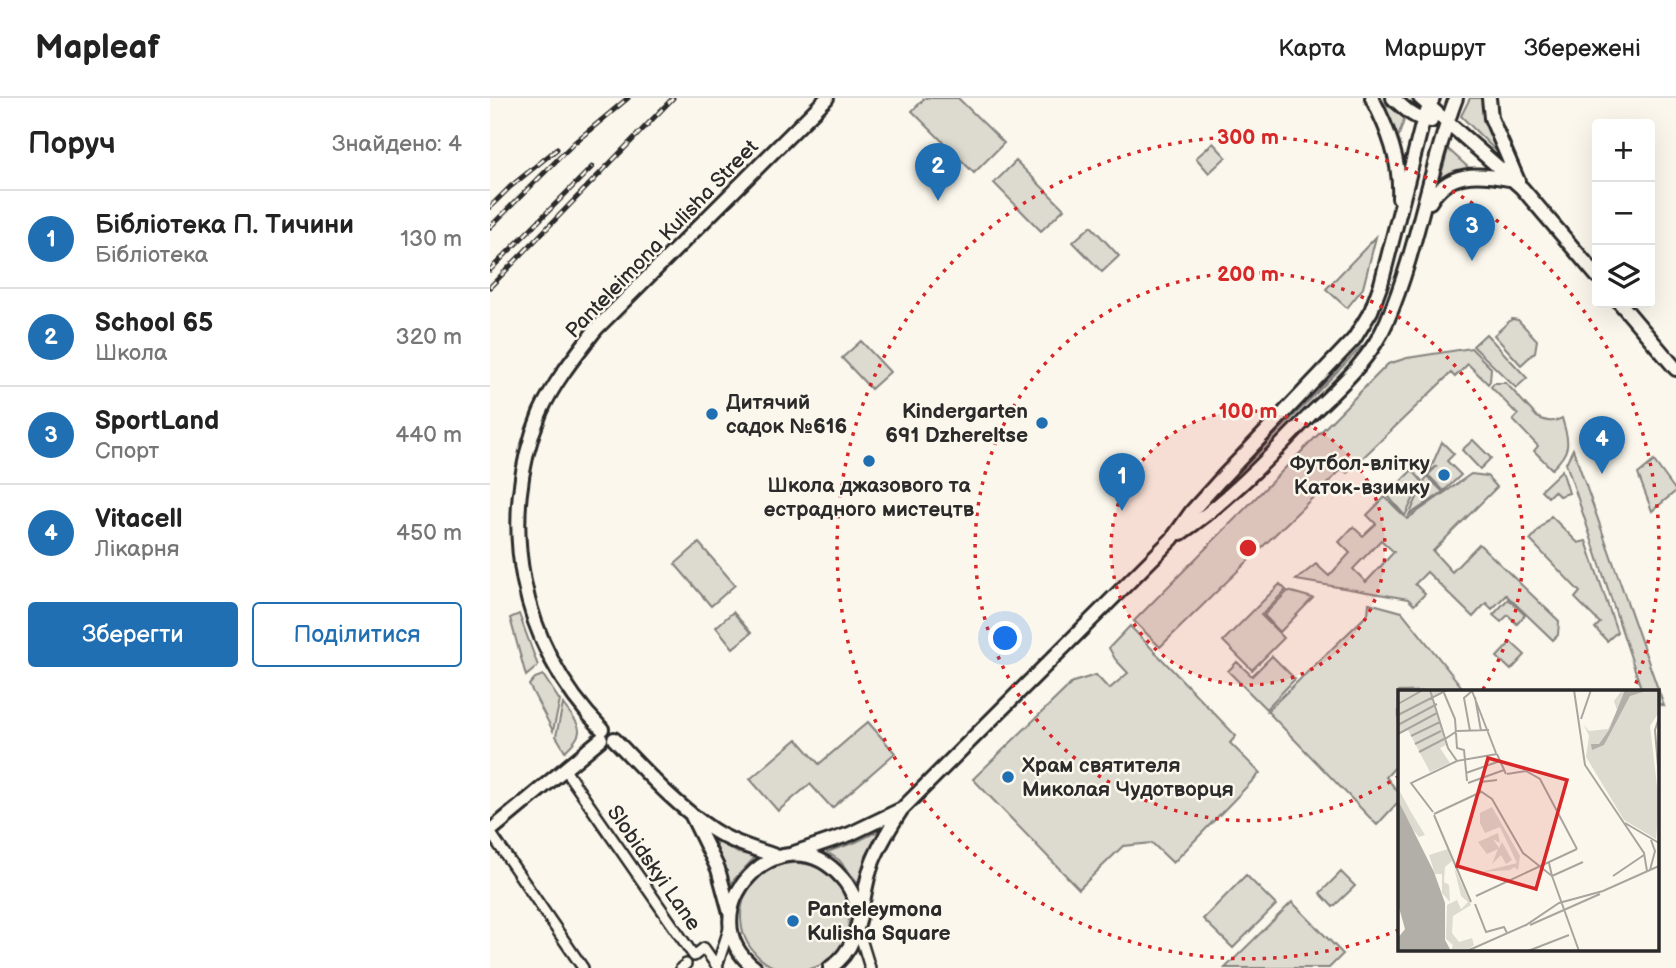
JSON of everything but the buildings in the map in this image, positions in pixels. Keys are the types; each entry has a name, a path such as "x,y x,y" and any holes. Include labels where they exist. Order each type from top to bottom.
{"main road":[{"name":"Panteleimona Kulisha Street","path":"778,857 727,838 690,813 605,736 568,690 537,628 521,568 517,542 519,506 526,464 540,414 567,366 596,329 828,98"},
{"path":"1372,98 1397,162 1398,222"},
{"path":"1393,98 1423,121 1446,122"},
{"path":"1172,539 1234,492 1371,351 1387,322 1409,265 1446,122 1455,98"},
{"path":"1489,98 1491,118 1517,183"},
{"path":"831,968 848,950 858,929 865,886 872,864 901,810 1172,539 1192,511 1220,480 1354,339 1371,312 1381,284 1427,101"},
{"path":"1427,101 1446,122 1517,183 1592,270"},
{"path":"1423,215 1437,191 1447,181 1487,175 1517,183"},
{"path":"1624,308 1676,369"},
{"path":"490,832 605,736"},
{"path":"755,968 741,954 734,940 731,921 733,901 740,887 756,868 778,857 850,834 901,810"},
{"name":"Panteleimona Kulisha Street","path":"690,813 718,869 731,921"},
{"path":"792,854 827,864 843,878 861,915"}],"street":[{"name":"Slobidskyi Lane","path":"565,770 694,956 704,948 717,967"},
{"path":"490,832 583,968"},
{"path":"717,967 731,921"},
{"path":"858,929 870,968"}],"shaded area":[{"path":"925,98 958,98 1004,143 974,173 912,111"},
{"path":"1470,98 1485,98 1486,118 1496,151 1461,116"},
{"path":"1379,100 1405,117 1396,144"},
{"path":"1213,143 1226,157 1209,173 1196,158"},
{"path":"1448,149 1470,169 1447,174 1440,179"},
{"path":"1016,161 1064,209 1041,231 994,183"},
{"path":"1091,226 1119,256 1102,272 1073,242"},
{"path":"1376,237 1363,288 1347,308 1326,289"},
{"path":"1512,319 1518,320 1537,340 1535,352 1521,365 1494,335"},
{"path":"1486,334 1527,378 1516,388 1473,346"},
{"path":"861,341 890,372 871,389 842,358"},
{"path":"1361,347 1365,348 1353,364 1270,450 1218,494"},
{"path":"1471,348 1491,368 1488,384 1468,364 1455,377 1451,373 1347,473 1342,469 1160,647 1134,621 1388,364 1407,358"},
{"path":"1494,383 1506,383 1537,417 1550,421 1562,418 1567,446 1563,457 1552,469 1534,451 1538,446 1513,420 1518,415 1491,387"},
{"path":"1473,440 1491,458 1480,469 1462,450"},
{"name":"Футбол-влітку Каток-взимку","path":"1442,442 1454,454 1447,461 1461,475 1444,491 1428,475 1437,466 1429,472"},
{"path":"1573,449 1664,706 1658,703 1658,690 1642,690 1566,463"},
{"path":"1654,461 1676,491 1652,511 1638,474"},
{"path":"1412,470 1422,481 1405,516 1387,495"},
{"path":"1562,470 1569,493 1559,496 1554,491 1548,497 1541,490"},
{"path":"1471,474 1487,476 1497,487 1433,551 1452,572 1479,544 1559,621 1558,635 1553,640 1506,595 1492,609 1486,603 1473,617 1427,572 1415,584 1425,594 1414,605 1408,599 1296,580 1316,564 1329,576 1350,553 1339,542 1353,527 1363,536 1376,524 1367,515 1385,497 1407,519","holes":["1381,540 1394,552 1366,582 1353,569"]},
{"path":"1427,476 1443,492 1409,515"},
{"path":"1551,516 1578,543 1586,541 1617,632 1607,641 1595,628 1600,623 1575,598 1580,592 1530,540"},
{"path":"699,543 735,585 711,606 675,564"},
{"path":"1280,584 1286,590 1261,615 1284,638 1252,670 1223,641"},
{"path":"1288,591 1313,598 1280,632 1264,615"},
{"path":"1508,599 1525,615 1517,624 1508,615 1501,622 1493,615"},
{"path":"1369,603 1402,612 1464,690 1398,690 1398,764 1386,777 1398,792 1398,802 1377,825 1267,711 1368,614"},
{"path":"733,612 751,633 733,648 716,627"},
{"path":"519,614 538,666 526,676 510,618"},
{"path":"1130,626 1236,736 1230,743 1260,773 1173,863 1152,843 1123,846 1079,889 973,779 1073,682 1096,675 1109,689 1128,673 1109,648"},
{"path":"1511,642 1525,655 1511,670 1497,657"},
{"path":"1272,656 1295,679 1266,709 1228,671 1237,662 1252,676"},
{"path":"543,675 560,701 553,731 529,685 535,678"},
{"path":"563,704 579,728 577,738 565,751 556,736"},
{"path":"868,722 895,753 832,808 810,784 778,811 750,779 797,739 819,764"},
{"path":"882,829 866,856 858,883 839,860 827,852 856,842"},
{"path":"714,839 738,853 756,856 730,884"},
{"path":"784,864 806,864 825,872 840,887 848,906 848,928 840,947 825,962 809,969 781,969 765,962 750,947 742,928 742,906 750,887 765,872"},
{"path":"1341,872 1355,886 1333,907 1320,893"},
{"path":"1246,875 1276,905 1233,948 1203,919"},
{"path":"1292,902 1343,954 1329,968 1225,968"}],"railway":[{"path":"490,227 574,143 628,98"},
{"path":"490,287 673,98"},
{"path":"490,207 557,149"},
{"path":"490,270 592,167"}],"place":[{"name":"School 65","path":"938,201"},
{"name":"SportLand","path":"1472,261"},
{"name":"Дитячий садок №616","path":"712,414"},
{"name":"Kindergarten 691 Dzhereltse","path":"1042,423"},
{"name":"Школа джазового та естрадного мистецтв","path":"869,461"},
{"name":"Vitacell","path":"1602,474"},
{"name":"Футбол-влітку Каток-взимку","path":"1444,475"},
{"name":"Бібліотека П. Тичини","path":"1122,511"},
{"name":"Храм святителя Миколая Чудотворця","path":"1008,777"},
{"name":"Panteleymona Kulisha Square","path":"793,921"}]}
